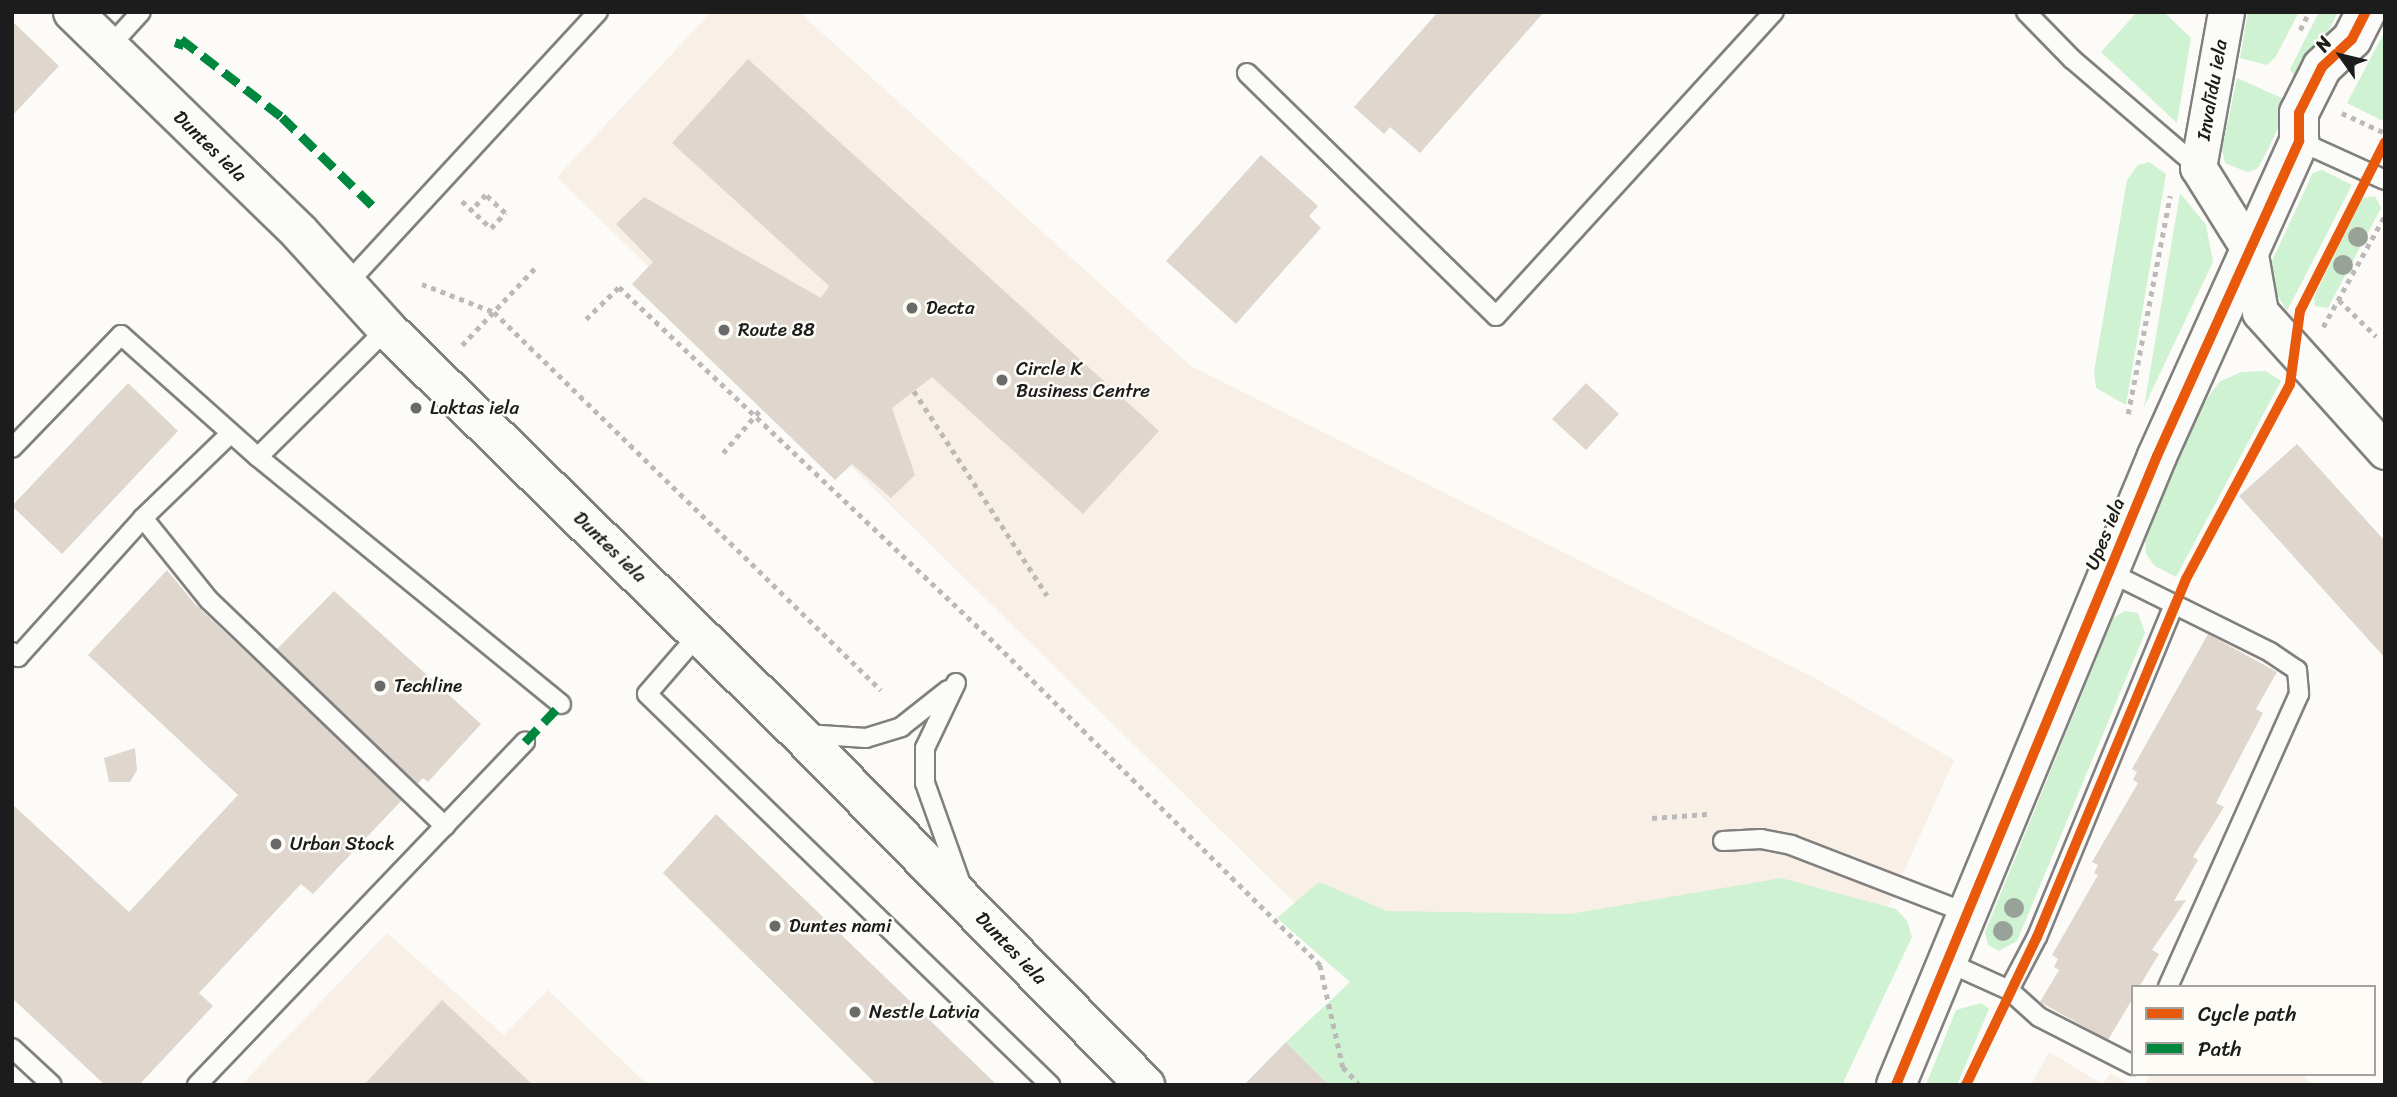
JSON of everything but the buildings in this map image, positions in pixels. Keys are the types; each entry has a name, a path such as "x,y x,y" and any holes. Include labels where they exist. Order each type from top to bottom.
{"main road":[{"name":"Duntes iela","path":"73,12 300,233 345,286 387,329 799,733 1145,1085"},
{"name":"Upes iela","path":"1896,1085 2109,572 2249,248 2299,141 2298,113 2322,67 2352,39 2366,12"}],"street":[{"name":"Invalīdu iela","path":"2198,167 2226,12"},
{"path":"2198,167 2249,248 2260,312 2385,451"}],"lane":[{"path":"109,47 141,12"},
{"path":"345,286 598,12"},
{"path":"1247,73 1496,316 1774,12"},
{"path":"2026,12 2072,59 2198,167"},
{"path":"2299,141 2385,180"},
{"path":"258,457 387,329"},
{"path":"12,448 121,335 258,457 561,704"},
{"path":"12,652 18,657 143,518 231,433"},
{"path":"143,518 209,600 445,826"},
{"path":"2109,572 2270,652 2297,670 2300,694 2169,985"},
{"path":"2009,990 2037,937 2174,605"},
{"path":"699,634 647,694 681,731 1050,1085"},
{"path":"799,733 866,737 901,727 956,683 925,748 925,783 968,904"},
{"path":"197,1085 525,742"},
{"path":"1723,841 1761,839 1791,845 1967,913"},
{"path":"1947,962 2009,990 2039,1017 2131,1064"},
{"path":"12,1048 52,1085"}],"path":[{"path":"2126,426 2172,186 2198,167"},
{"path":"459,198 491,228 505,213 486,195 472,210"},
{"path":"2295,349 2326,325 2385,215"},
{"path":"462,345 535,268"},
{"path":"422,284 494,312 881,690"},
{"path":"586,319 619,286 979,627 1320,965 1343,1067 1360,1085"},
{"path":"2339,300 2376,336"},
{"path":"914,391 1047,595"},
{"path":"723,453 761,409"},
{"path":"1652,818 1716,814"}],"shaded area":[{"path":"711,12 799,12 1191,366 1815,678 1954,760 1808,1085 1376,983 557,177"},
{"path":"387,933 504,1035 548,990 648,1085 241,1085"},
{"path":"2049,1052 2103,1084 2110,1073 2130,1085 2031,1085"},
{"path":"2149,1076 2303,1076 2312,1085 2144,1085"}],"green space":[{"path":"2137,12 2164,12 2191,38 2177,123 2101,52"},
{"path":"2248,12 2299,12 2275,58 2267,65 2240,58"},
{"path":"2319,12 2338,12 2300,86 2290,69"},
{"path":"2385,31 2385,119 2381,120 2347,103"},
{"path":"2237,78 2291,102 2257,169 2247,172 2225,163 2222,149"},
{"path":"2149,162 2166,174 2126,405 2096,388 2094,372 2127,180 2138,165"},
{"path":"2322,170 2352,185 2287,311 2271,285 2270,265 2313,173"},
{"path":"2180,193 2206,225 2213,262 2144,407"},
{"path":"2375,196 2381,208 2328,308 2315,306 2314,297 2362,198"},
{"path":"2266,371 2281,381 2176,577 2155,566 2146,554 2145,538 2202,406 2219,382 2241,372"},
{"path":"2125,611 2138,613 2145,633 2017,941 1999,951 1988,945 1985,932 2113,618"},
{"path":"1781,878 1896,909 1907,921 1912,937 1842,1085 1329,1085 1286,1042 1350,982 1277,918 1319,882 1387,911 1570,914"},
{"path":"1981,1003 1989,1009 1957,1085 1926,1085 1956,1010"}],"marked path":[{"path":"178,48 181,39 282,117 373,206"},
{"path":"525,742 561,704"}],"cycle path":[{"path":"1896,1085 2157,456 2299,141 2299,113 2322,67 2352,39 2366,12"},
{"path":"1966,1085 2037,937 2186,579 2290,384 2300,311 2385,142"}],"place":[{"name":"Decta","path":"912,308"},
{"name":"Route 88","path":"724,330"},
{"name":"Circle K Business Centre","path":"1002,380"},
{"name":"Laktas iela","path":"416,408"},
{"name":"Techline","path":"380,686"},
{"name":"Urban Stock","path":"276,844"},
{"name":"Duntes nami","path":"775,926"},
{"name":"Nestle Latvia","path":"855,1012"}]}
